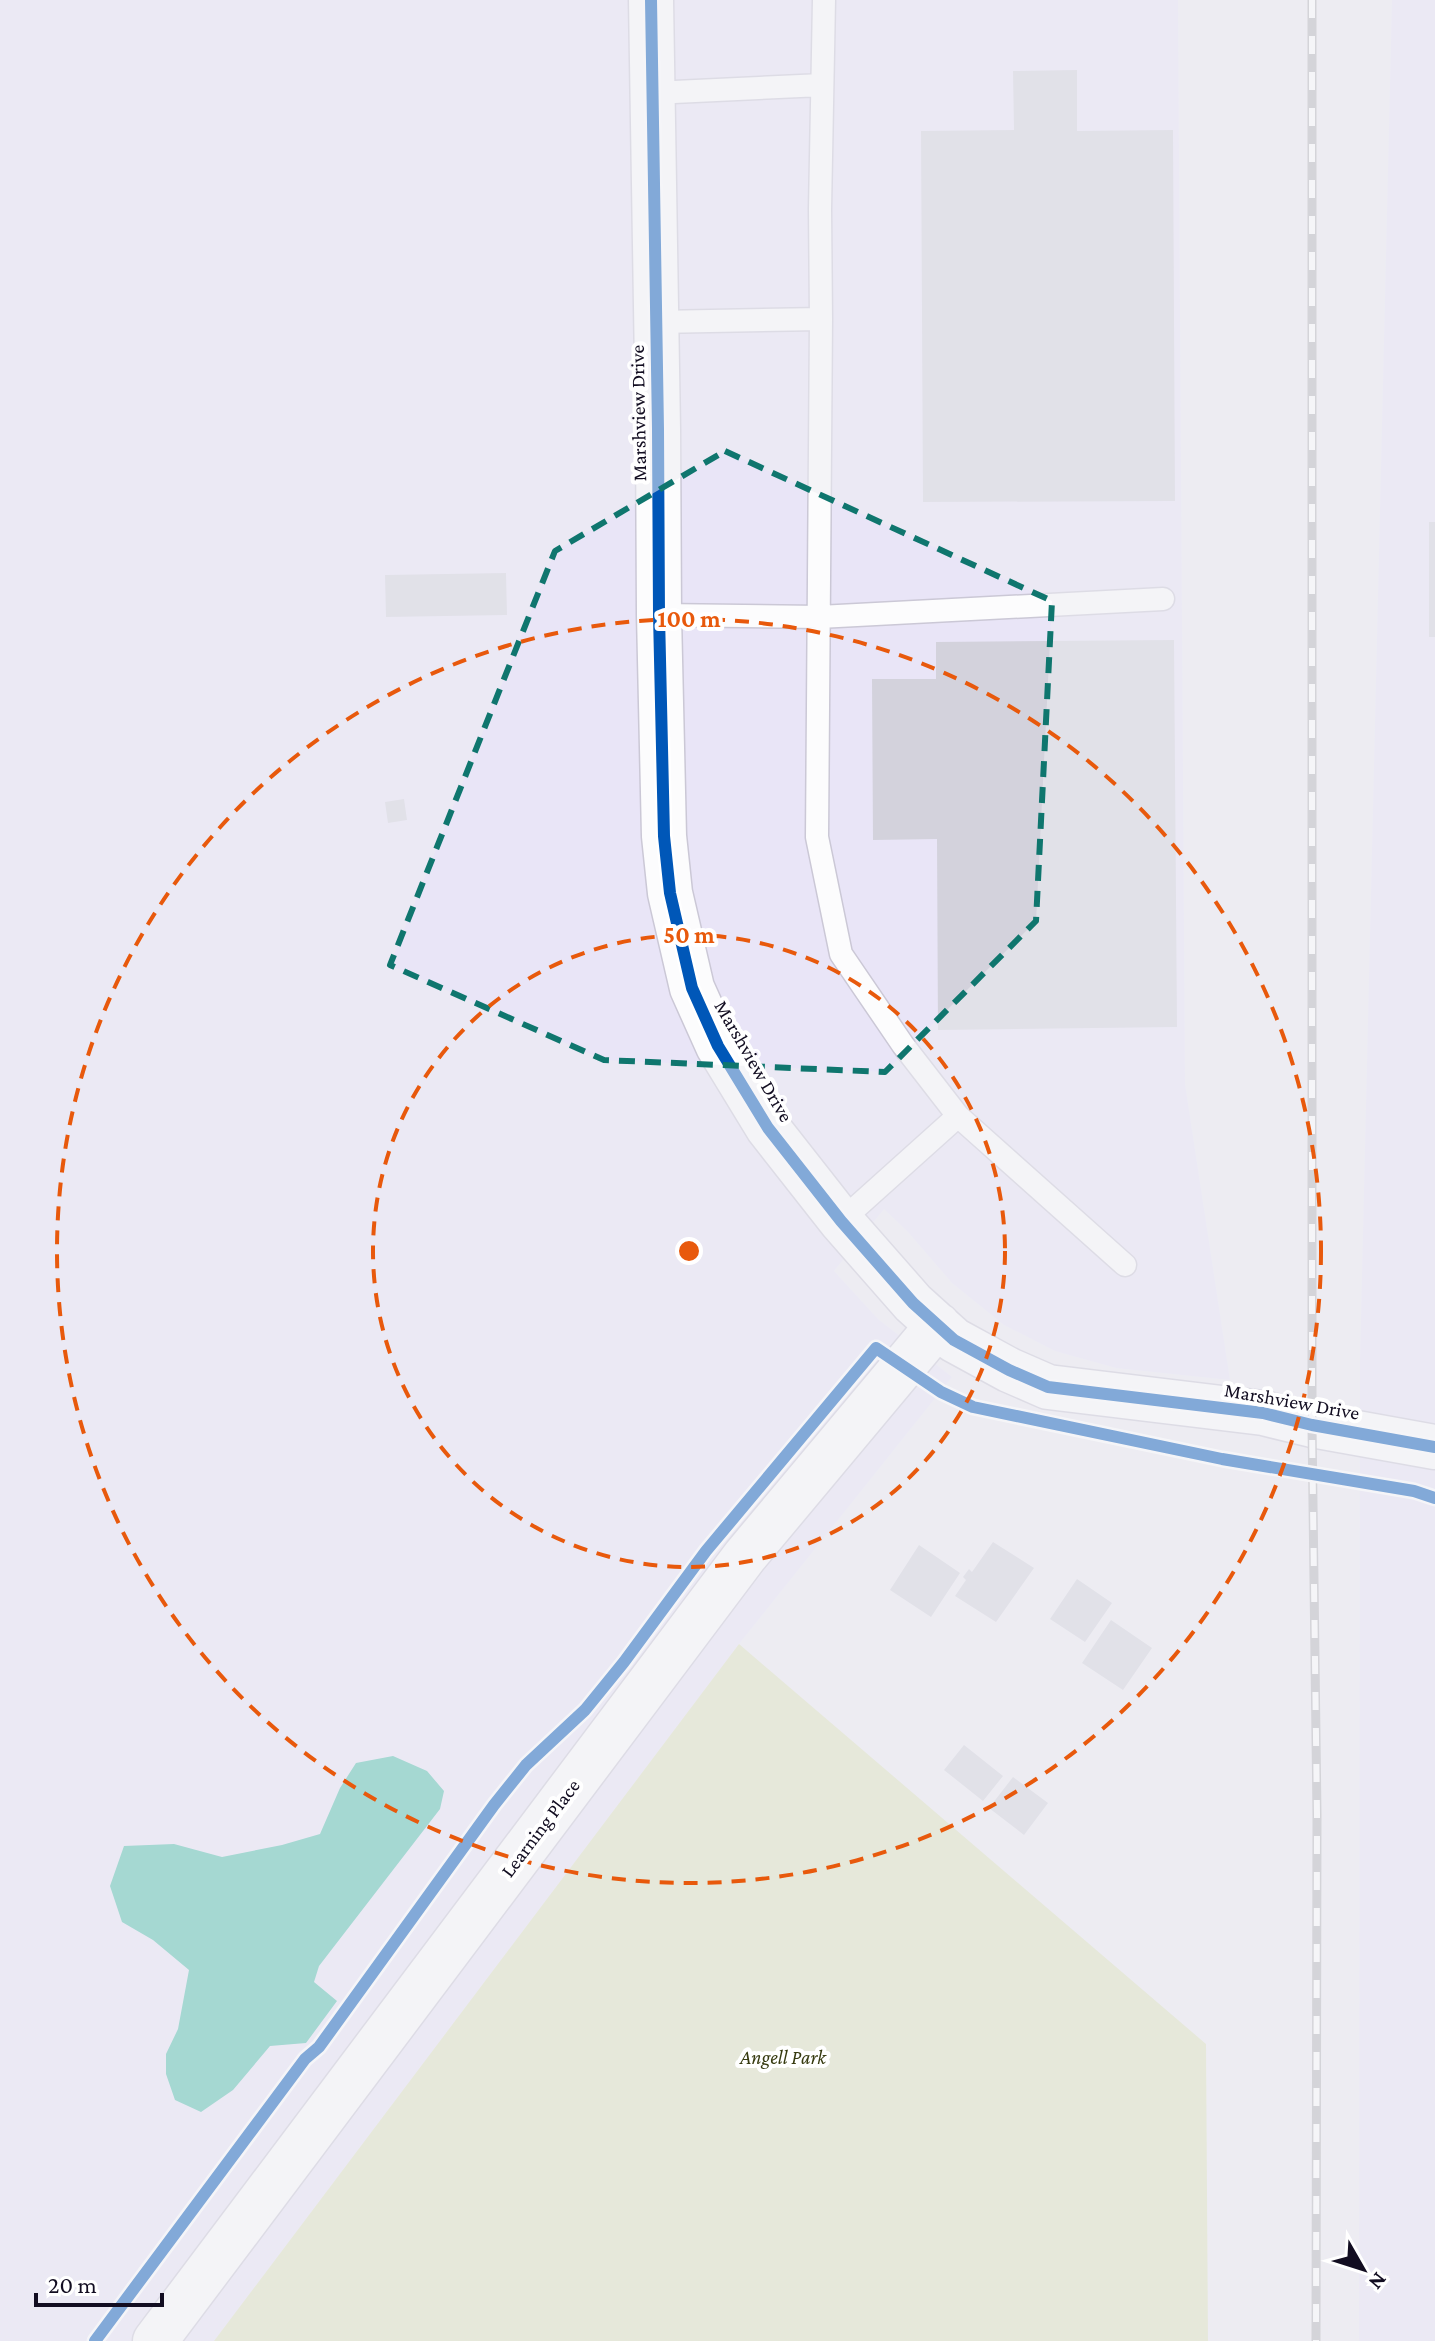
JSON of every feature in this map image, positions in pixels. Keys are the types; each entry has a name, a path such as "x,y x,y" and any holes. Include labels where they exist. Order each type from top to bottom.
{"street":[{"name":"Marshview Drive","path":"651,0 664,836 670,893 692,988 718,1046 768,1128 841,1221 913,1303 954,1340 1048,1387 1263,1413 1435,1447"},
{"name":"Learning Place","path":"155,2341 745,1556 938,1325"}],"lane":[{"path":"824,0 817,837 841,954 903,1045 958,1116 1125,1265"},
{"path":"653,93 822,85"},
{"path":"657,322 821,319"},
{"path":"659,615 819,617 1163,599"},
{"path":"841,1221 958,1116"}],"highlighted area":[{"path":"725,451 1052,601 1036,921 885,1072 604,1060 390,965 555,551"}],"shaded area":[{"path":"0,0 1178,0 1185,1084 1230,1380 1116,1368 1055,1351 1004,1325 952,1283 884,1209 834,1271 878,1319 952,1377 739,1644 214,2341 0,2341"},
{"path":"1392,0 1435,0 1435,2341 1359,2341 1360,1360"},
{"path":"393,1756 427,1771 444,1791 440,1809 319,1966 314,1982 337,2001 306,2043 270,2046 233,2090 201,2112 175,2100 166,2074 166,2054 178,2029 189,1970 153,1940 122,1922 110,1886 124,1846 174,1844 222,1857 320,1834 340,1788 356,1763"}],"green space":[{"name":"Angell Park","path":"739,1644 1206,2044 1208,2341 214,2341"}],"building":[{"path":"1077,70 1077,131 1173,130 1175,501 923,502 921,131 1014,130 1013,71"},
{"path":"1429,522 1435,522 1435,637 1429,637"},
{"path":"506,573 507,615 386,617 385,575"},
{"path":"1174,640 1177,1027 938,1030 937,839 873,840 872,679 936,679 936,642"},
{"path":"404,799 407,820 388,823 385,802"},
{"path":"993,1542 1034,1568 996,1622 955,1596 966,1580 963,1577 969,1569 972,1572"},
{"path":"919,1545 960,1573 931,1617 890,1590"},
{"path":"1077,1579 1112,1603 1085,1642 1050,1619"},
{"path":"1111,1620 1152,1648 1123,1690 1082,1663"},
{"path":"964,1745 1003,1776 983,1801 944,1770"},
{"path":"1013,1777 1048,1803 1024,1835 989,1808"}],"railway":[{"path":"1312,0 1312,1425 1317,1815 1316,2341"}],"cycle path":[{"path":"651,0 664,836 670,893 692,988 718,1046 768,1128 841,1221 913,1303 954,1340 1048,1387 1263,1413 1435,1447"},
{"path":"95,2341 305,2059 319,2047 494,1805 526,1765 585,1710 706,1551 876,1348 941,1392 973,1407 1222,1459 1414,1491 1435,1498"}]}
